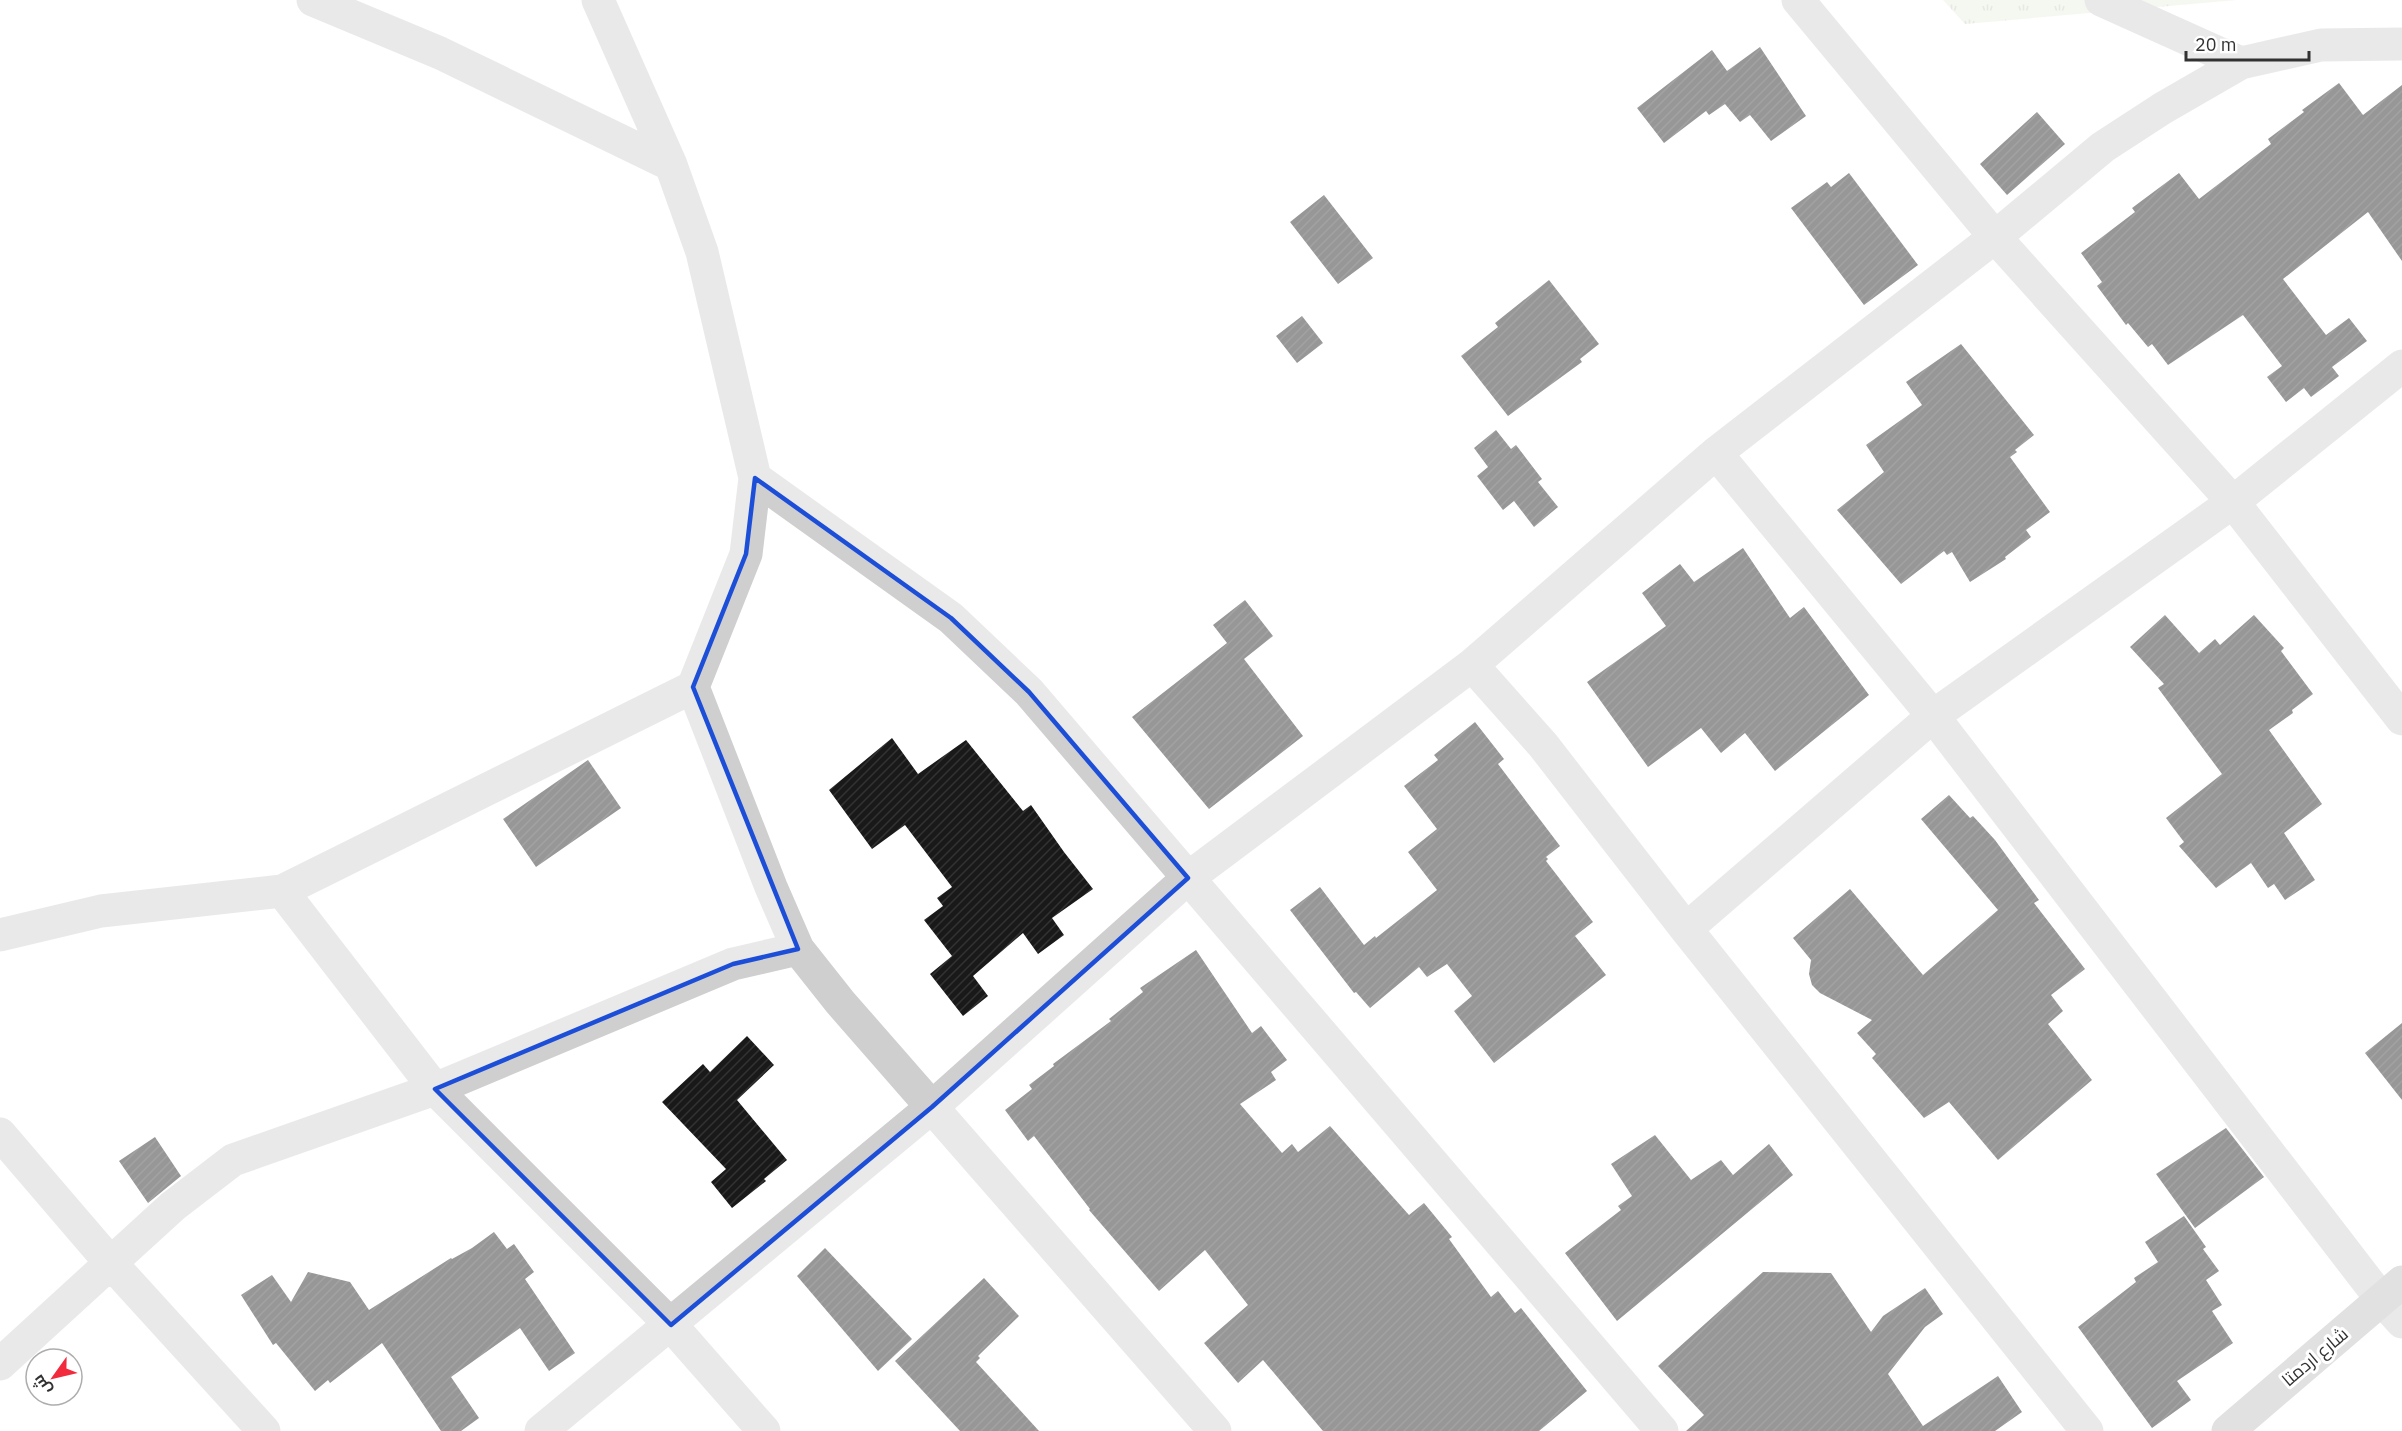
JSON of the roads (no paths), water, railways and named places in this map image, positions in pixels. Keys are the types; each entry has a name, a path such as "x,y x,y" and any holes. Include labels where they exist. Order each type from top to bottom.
{"main road":[{"name":"شارع اردمتا","path":"2228,1431 2395,1301"}],"street":[{"path":"313,0 440,53 671,165"},
{"path":"0,935 101,911 282,891 693,687 746,554 755,478 702,252 671,165 598,0"},
{"path":"1797,0 1995,237 2233,502 2402,719"},
{"path":"2101,0 2241,63"},
{"path":"541,1431 932,1107 1188,878 1472,665 1716,453 1995,237 2103,147 2163,108 2241,63 2321,45 2402,44"},
{"path":"1686,929 1933,716 2233,502 2402,366"},
{"path":"1716,453 1933,716 2395,1301"},
{"path":"755,478 951,618 1029,692 1105,778 1654,1428"},
{"path":"1472,665 1543,745 1686,929 2086,1431"},
{"path":"693,687 771,887 798,949 840,1002 1215,1431"},
{"path":"282,891 435,1089 671,1325 764,1431"},
{"path":"0,1364 172,1206 233,1160 435,1089 734,964 798,949"},
{"path":"0,1134 110,1262 264,1431"}]}
